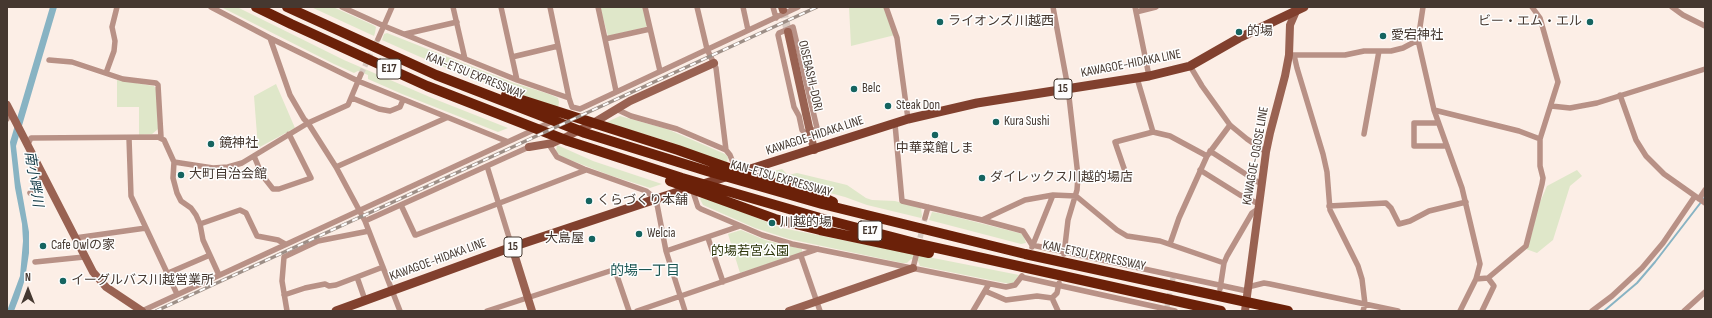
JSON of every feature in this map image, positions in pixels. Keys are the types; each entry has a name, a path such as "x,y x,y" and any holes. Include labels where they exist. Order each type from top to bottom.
{"highway":[{"name":"KAN-ETSU EXPRESSWAY","path":"256,7 427,86 568,141 677,180 911,242 1022,274 1221,311"},
{"name":"KAN-ETSU EXPRESSWAY","path":"286,7 436,75 585,132 707,171 741,178 862,214 1029,249 1288,311"},
{"path":"436,75 600,125 754,178 820,196 862,214"},
{"path":"677,180 705,194 775,219 1022,274"}],"main road":[{"name":"KAWAGOE-HIDAKA LINE","path":"336,311 512,247 691,187 741,178 814,150 908,119 977,103 1149,76 1190,66 1239,38 1299,8"}],"street":[{"path":"106,74 114,51 115,41 112,27 117,7"},
{"path":"211,7 358,81 446,118 506,141"},
{"path":"342,7 384,26 517,80 569,98"},
{"path":"378,39 392,7"},
{"path":"453,7 465,59"},
{"path":"501,7 517,80"},
{"path":"550,7 569,98 572,107 580,109"},
{"path":"598,7 616,91"},
{"path":"645,7 660,71"},
{"path":"697,7 707,49 716,68 726,150"},
{"path":"743,7 748,30"},
{"path":"773,7 776,18"},
{"path":"9,111 27,142 76,238 84,258 93,272 106,287 142,311 506,141 580,109 776,18 787,8 798,7"},
{"path":"886,7 897,38 908,119"},
{"path":"1053,7 1068,88 1078,184 1076,196 1068,220 1064,253"},
{"path":"1149,76 1135,9 1156,7"},
{"path":"1424,7 1418,40 1434,110 1466,202 1480,267 1476,279 1460,311"},
{"path":"1476,279 1488,278 1526,246 1542,184 1543,178 1540,166 1540,139 1557,89 1558,76 1540,18 1532,7"},
{"name":"KAWAGOE-OGOSE LINE","path":"1245,311 1266,152 1285,76 1292,55 1290,25 1299,8"},
{"path":"1676,8 1683,16 1705,26"},
{"path":"404,34 457,22"},
{"path":"791,30 794,27 779,33 778,35 794,107 799,116 802,130 805,133 810,133"},
{"path":"605,39 650,29"},
{"name":"OISEBASHI-DORI","path":"791,30 814,150"},
{"path":"270,38 290,95 336,167 360,210 400,311"},
{"path":"1364,311 1365,304 1363,285 1358,266 1329,206 1327,172 1323,154 1292,55 1345,55 1364,51 1397,50 1418,40"},
{"path":"512,57 558,46"},
{"path":"1364,134 1379,51"},
{"path":"49,60 72,62 131,81 156,83 158,85 161,137 174,162 174,178 177,193 181,201 194,212 200,224 203,240 219,275"},
{"path":"365,221 529,147 553,143 581,130 630,101 714,63"},
{"path":"1190,66 1202,86 1230,125 1266,152"},
{"path":"1551,106 1570,108 1597,103 1705,69"},
{"path":"174,162 213,168 228,167 242,163 308,123 348,105 361,74"},
{"path":"1137,78 1153,132"},
{"path":"1620,95 1636,140 1646,156 1664,174 1705,203"},
{"path":"352,98 379,109 390,111 400,106 403,100"},
{"path":"616,109 631,116 677,129 726,150 741,178"},
{"path":"1434,110 1518,131 1540,139"},
{"path":"336,167 446,118"},
{"path":"1438,123 1414,123 1414,146 1447,146"},
{"path":"895,124 902,201 1023,231 1029,249"},
{"path":"1170,244 1179,218 1208,154 1230,125"},
{"path":"1127,177 1115,142 1153,132 1170,136 1208,154 1261,184"},
{"path":"254,156 262,175 273,189 279,189 312,178 289,134"},
{"path":"27,142 31,138 161,137"},
{"path":"129,138 131,196 166,274 177,294"},
{"path":"548,143 557,157 586,170 646,191 656,199 666,252 685,311"},
{"path":"487,166 532,311"},
{"path":"401,205 416,235 586,170"},
{"path":"1200,170 1258,206 1252,213 1224,263 1220,288"},
{"path":"30,193 34,191 43,173"},
{"path":"691,187 698,207 701,209 767,237 989,284 1011,287 1018,283 1022,274 1174,311"},
{"path":"1592,311 1612,296 1642,268 1663,243 1697,197 1705,190"},
{"path":"1029,249 1053,195"},
{"path":"982,220 1025,200 1053,195 1076,196 1120,232 1135,238 1170,244 1224,263"},
{"path":"1329,206 1386,203 1392,208 1399,224 1410,221 1429,211 1466,202"},
{"path":"925,218 928,207"},
{"path":"200,224 240,210 246,213 257,236 278,240 285,244"},
{"path":"666,252 740,226"},
{"path":"76,238 146,228"},
{"path":"287,311 282,281 284,257 318,241 369,231"},
{"path":"708,238 723,282"},
{"path":"637,311 818,249"},
{"path":"1029,249 1064,253 1220,288 1248,289 1264,283 1398,311"},
{"path":"166,274 210,255"},
{"path":"801,256 820,311"},
{"path":"913,268 916,256"},
{"path":"35,262 84,258"},
{"path":"284,295 312,286 325,284 329,286 336,285 383,267"},
{"path":"789,311 913,268"},
{"path":"487,311 613,270 615,270 629,311"},
{"path":"357,276 365,300"},
{"path":"1482,311 1494,286 1488,278"},
{"path":"973,311 989,284"},
{"path":"1052,298 1057,293 1059,284"},
{"path":"985,291 1006,300 1037,296 1052,298"},
{"path":"1684,311 1705,292"},
{"path":"1052,298 1058,311"}],"green space":[{"path":"221,7 237,7 344,60 432,98 508,128 498,132 402,94 368,79 368,75 358,71 354,73 334,64"},
{"path":"311,7 333,7 373,25 376,27 374,36"},
{"path":"600,7 643,7 647,25 646,27 608,36"},
{"path":"849,7 884,7 895,35 851,46"},
{"path":"387,33 511,82 549,94 558,98 558,108 459,73 418,56 382,40 384,34"},
{"path":"117,80 154,86 157,91 158,129 152,134 139,135 139,107 117,107"},
{"path":"276,84 295,128 258,148 254,96"},
{"path":"620,116 667,129 725,154 728,157 727,164 672,144 671,142 605,123"},
{"path":"557,145 593,161 662,184 650,188 609,175 560,156 556,151"},
{"path":"782,169 788,175 797,173 847,185 866,198 872,200 895,201 921,208 922,216 921,218 867,205 845,197 766,176 766,173"},
{"path":"1577,170 1582,176 1570,186 1553,240 1537,253 1526,249 1532,233 1538,207 1547,186"},
{"path":"702,196 782,228 1019,275 1013,283 1010,284 920,266 918,261 911,259 907,263 902,263 789,239 755,228 703,205 700,199"},
{"path":"932,212 1023,234 1026,243 1021,244 929,220"},
{"name":"的場若宮公園","path":"741,230 765,240 802,249 802,253 740,273 728,234"}],"water":[{"path":"50,7 57,7 16,146 20,181 29,232 29,253 25,279 19,298 14,311 7,311 20,276 23,241 22,224 15,188 10,142"}],"waterway":[{"path":"1604,311 1637,283 1705,197"}],"tunnel":[{"path":"783,10 788,32"},
{"path":"361,74 378,39"},
{"path":"918,246 925,218"},
{"path":"1167,307 1173,278"}],"railway":[{"path":"156,311 817,7"}],"place":[{"name":"ライオンズ 川越西","path":"940,22"},
{"name":"ビー・エム・エル","path":"1590,22"},
{"name":"的場","path":"1239,32"},
{"name":"愛宕神社","path":"1383,36"},
{"name":"Belc","path":"854,89"},
{"name":"Steak Don","path":"888,106"},
{"name":"Kura Sushi","path":"996,122"},
{"name":"中華菜館しま","path":"935,135"},
{"name":"鏡神社","path":"211,144"},
{"name":"大町自治会館","path":"181,175"},
{"name":"ダイレックス川越的場店","path":"982,178"},
{"name":"くらづくり本舗","path":"589,201"},
{"name":"川越的場","path":"772,223"},
{"name":"Welcia","path":"639,234"},
{"name":"大島屋","path":"592,239"},
{"name":"Cafe Owlの家","path":"43,246"},
{"name":"イーグルバス川越営業所","path":"63,281"}],"district":[{"name":"的場一丁目","path":"645,271"}],"water label":[{"name":"南小畔川","path":"33,179"}]}
